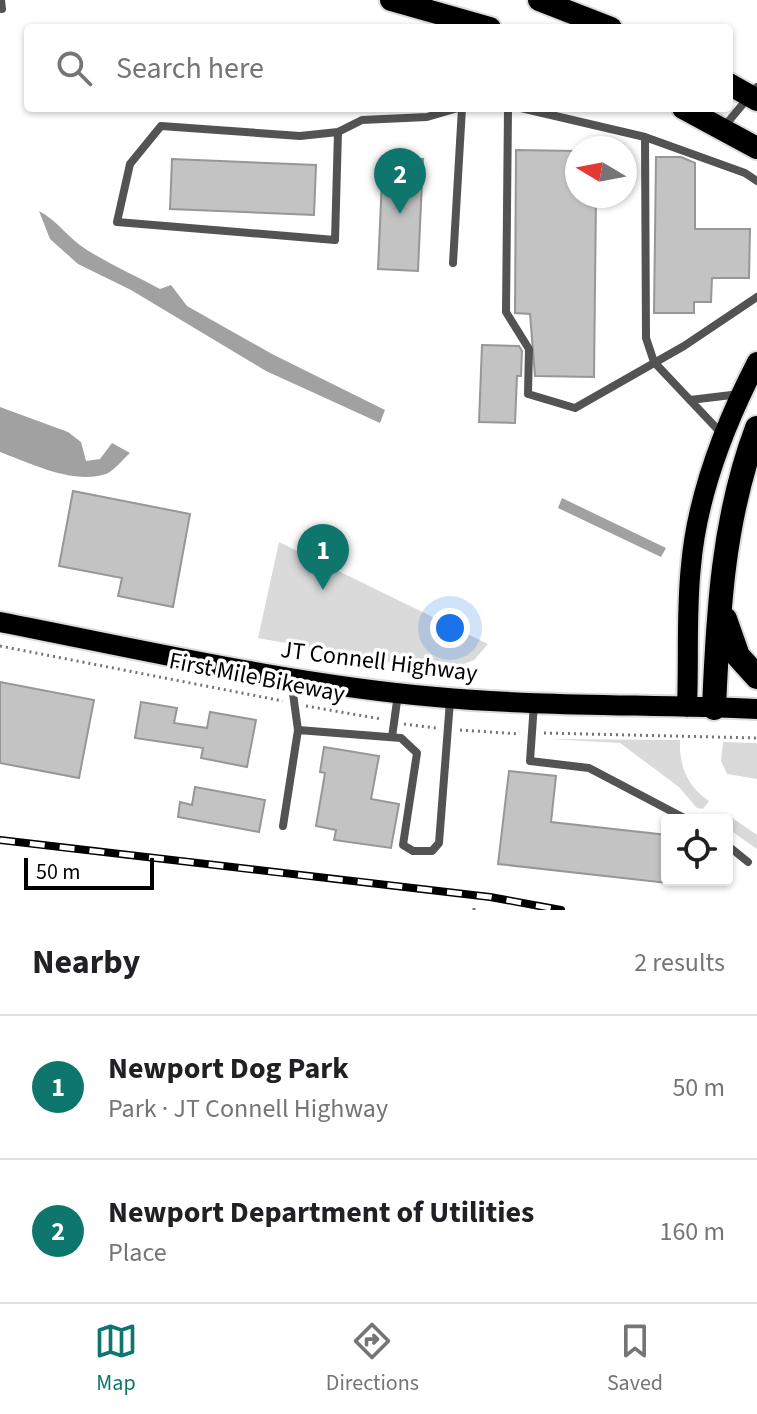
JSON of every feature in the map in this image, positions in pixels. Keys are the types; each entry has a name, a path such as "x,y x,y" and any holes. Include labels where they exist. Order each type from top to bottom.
{"highway":[{"path":"391,0 437,20 464,24"},
{"path":"539,0 601,24"},
{"path":"733,86 755,94"},
{"path":"691,112 757,148"},
{"path":"714,708 731,512 757,428"},
{"path":"721,601 734,649 757,677"}],"main road":[{"path":"687,707 694,539 724,436 757,362"},
{"name":"JT Connell Highway","path":"0,622 290,677 450,699 757,709"}],"lane":[{"path":"722,128 755,94"},
{"path":"338,132 335,240 117,222 130,164 161,126 300,136 338,132 362,120 427,117 445,112"},
{"path":"453,263 460,112"},
{"path":"508,112 506,312 529,349 528,394 575,408 757,297"},
{"path":"538,112 645,137 745,173 757,181"},
{"path":"645,137 646,338 654,362 724,436"},
{"path":"690,400 721,399 742,393"},
{"path":"283,826 298,730 290,677"},
{"path":"392,737 398,693"},
{"path":"298,730 401,738 417,753 403,845 413,851 432,851 439,843 450,699"},
{"path":"535,703 530,761 589,768 677,814"},
{"path":"733,850 748,862"}],"path":[{"name":"First Mile Bikeway","path":"0,646 394,722 509,734"},
{"path":"554,733 757,738"}],"shaded area":[{"path":"39,211 96,255 160,289 171,285 187,306 272,354 385,410 380,423 266,371 131,290 78,264 50,239"},
{"path":"0,407 68,432 81,442 86,461 100,459 112,443 130,453 106,474 93,477 66,475 38,467 0,452"},
{"path":"562,498 666,548 661,557 558,508"},
{"path":"279,542 488,644 474,660 450,669 412,666 258,638"},
{"path":"549,739 680,740 686,775 695,789 709,801 703,809 697,808 679,787 620,743"},
{"path":"723,742 757,743 757,779 727,774 721,761"},
{"path":"733,818 757,835 757,849 733,832"}],"building":[{"path":"516,150 565,151 565,208 596,208 594,377 535,376 530,314 515,313"},
{"path":"383,157 423,159 418,271 378,269"},
{"path":"656,157 681,157 695,163 695,229 750,229 749,278 712,278 711,302 694,302 694,313 654,313"},
{"path":"172,159 316,165 314,215 170,209"},
{"path":"482,345 519,346 522,351 521,376 517,376 515,423 479,422"},
{"path":"73,491 190,514 173,607 118,596 122,578 59,566"},
{"path":"0,682 94,700 79,778 0,763"},
{"path":"141,702 177,708 174,723 207,728 210,712 256,720 247,767 201,758 203,748 135,738"},
{"path":"324,747 379,756 371,799 399,804 391,848 334,840 336,830 316,826 325,773 320,772"},
{"path":"509,771 556,776 551,822 661,834 661,882 498,864"},
{"path":"195,787 265,800 259,832 178,817 180,802 192,805"}],"railway":[{"path":"0,840 490,897 561,910"}],"place":[{"name":"Newport Department of Utilities","path":"400,214"},
{"name":"Newport Dog Park","path":"323,590"}]}
